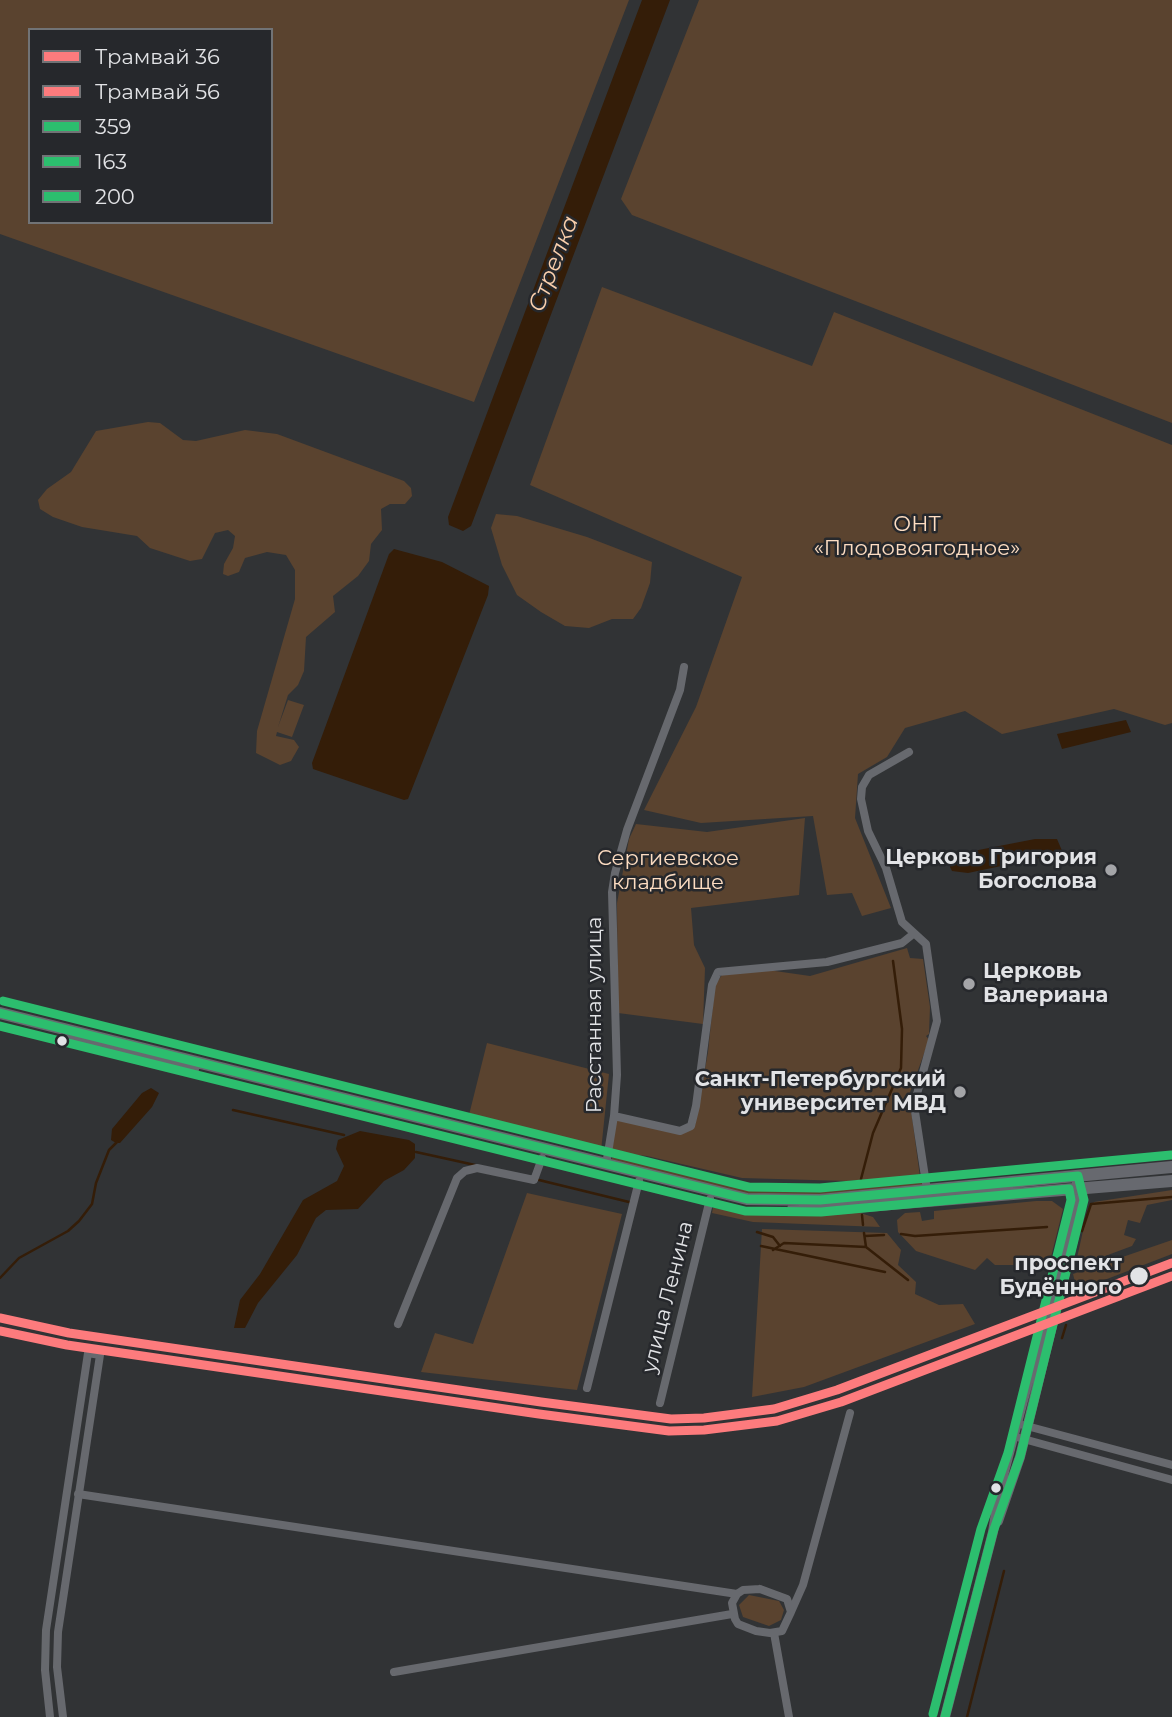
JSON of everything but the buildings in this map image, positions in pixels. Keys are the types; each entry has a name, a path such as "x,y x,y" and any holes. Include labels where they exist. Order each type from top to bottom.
{"main road":[{"path":"0,1013 713,1192 759,1200 808,1201 926,1190 1172,1181"},
{"path":"0,1021 542,1158 749,1207 819,1209 1079,1185 1172,1167"},
{"path":"945,1717 993,1532 1000,1487 1019,1438 1079,1185"}],"street":[{"name":"Расстанная улица","path":"606,1165 614,1116 615,873 627,830 680,690 684,667"},
{"path":"909,752 869,775 862,787 861,799 869,831 886,868 902,922 926,944 937,1021 914,1105 926,1190"},
{"path":"614,1116 680,1130 691,1126 712,985 718,972 827,962 902,943 912,934"},
{"path":"398,1324 457,1178 465,1171 477,1168 534,1180 542,1158"},
{"path":"587,1388 639,1181"},
{"name":"улица Ленина","path":"660,1403 710,1199"},
{"path":"50,1717 45,1671 46,1630 88,1353 100,1355 58,1632 58,1677 63,1717"},
{"path":"737,1594 732,1603 732,1614 738,1624 774,1633 786,1628 803,1585 850,1413"},
{"path":"1022,1425 1172,1465"},
{"path":"1019,1438 1172,1480"},
{"path":"78,1494 737,1594 752,1589 774,1592 788,1599 791,1612"},
{"path":"394,1672 732,1614"},
{"path":"774,1633 789,1717"}],"green space":[{"path":"0,0 629,0 474,402 0,234"},
{"path":"699,0 1172,0 1172,423 632,215 621,199"},
{"name":"ОНТ «Плодовоягодное»","path":"602,287 812,366 834,312 1172,445 1172,723 1165,725 1114,709 1002,734 965,711 905,728 887,757 858,774 855,818 891,908 862,916 852,893 827,895 813,816 701,823 644,810 696,707 742,577 530,485"},
{"path":"148,422 160,423 183,440 196,441 245,430 277,434 404,481 411,488 412,496 405,504 390,504 381,509 382,530 371,544 369,561 358,576 333,596 335,612 306,637 304,671 298,685 288,695 278,727 288,700 304,705 292,737 277,732 276,736 294,740 299,747 291,761 280,765 256,753 257,731 295,599 295,570 286,555 267,552 245,558 239,572 228,576 223,574 224,564 233,548 235,536 228,530 215,533 202,559 190,561 150,548 137,536 82,527 53,517 40,509 38,500 47,489 71,472 96,431"},
{"path":"496,514 517,516 587,537 652,562 650,583 641,608 633,619 612,619 589,628 565,626 541,612 517,595 502,565 491,528"},
{"name":"Сергиевское кладбище","path":"805,818 799,895 691,908 694,945 705,968 703,1024 618,1013 617,903 629,839 636,824 707,832"},
{"path":"907,948 910,958 923,959 930,1007 929,1034 926,1036 929,1040 909,1095 920,1177 847,1181 742,1178 647,1156 612,1152 616,1120 680,1133 695,1125 708,1052 715,985 724,972 761,969 810,976"},
{"path":"487,1043 609,1074 601,1151 468,1119"},
{"path":"612,1157 749,1184 854,1185 921,1180 923,1187 818,1197 738,1193 612,1161"},
{"path":"1172,1190 1172,1200 1147,1205 1140,1223 1128,1220 1124,1235 1136,1239 1132,1246 1081,1265 1076,1262 1088,1209 1094,1202"},
{"path":"527,1193 622,1214 577,1390 421,1372 435,1333 473,1344"},
{"path":"1052,1201 1063,1209 1049,1265 995,1265 987,1258 975,1270 916,1251 898,1232 897,1220 905,1213 920,1212 922,1221 934,1219 934,1211"},
{"path":"713,1208 808,1213 854,1211 873,1217 880,1227 753,1222 712,1213"},
{"path":"762,1229 887,1233 901,1250 898,1265 916,1282 915,1294 939,1305 963,1304 975,1324 804,1387 752,1397"},
{"path":"1172,1240 1172,1254 1081,1289 1075,1282 1073,1274"},
{"path":"749,1595 779,1601 784,1610 781,1620 769,1626 743,1617 739,1605"}],"water":[{"path":"642,0 670,0 471,526 463,531 449,525 448,517"},
{"path":"394,549 442,562 489,586 488,595 408,799 404,800 313,769 312,763 389,554"},
{"path":"1126,720 1131,732 1062,749 1057,734"},
{"path":"1035,839 1057,839 1063,853 968,873 952,871 950,867 952,857 958,854"},
{"path":"151,1088 159,1093 152,1107 120,1143 111,1140 112,1129 142,1093"},
{"path":"360,1131 409,1140 415,1144 415,1158 404,1170 384,1181 358,1209 326,1210 316,1218 297,1255 258,1303 245,1328 234,1328 240,1300 260,1274 303,1200 337,1181 344,1166 336,1149 338,1140"}],"waterway":[{"path":"861,1179 873,1133 901,1068 902,1029 893,961"},
{"path":"233,1110 344,1135"},
{"name":"Стрелка","path":"0,1278 19,1258 68,1231 79,1221 92,1204 96,1183 109,1150 117,1142"},
{"path":"416,1152 475,1165"},
{"path":"539,1180 629,1202"},
{"path":"1082,1231 1091,1204 1172,1197"},
{"path":"862,1215 863,1225"},
{"path":"901,1234 915,1236 1047,1227"},
{"path":"757,1232 773,1237 780,1246"},
{"path":"864,1233 866,1247 908,1280"},
{"path":"865,1236 884,1235"},
{"path":"773,1250 784,1243 866,1247"},
{"path":"761,1246 885,1272"},
{"path":"1068,1317 1069,1313 1172,1275"},
{"path":"1062,1338 1066,1325"},
{"path":"967,1717 1004,1571"}],"tram line":[{"name":"36","path":"0,1318 69,1333 541,1402 671,1419 704,1418 774,1409 837,1390 1172,1263"},
{"name":"56","path":"0,1331 67,1345 539,1414 669,1431 704,1430 777,1421 841,1402 1172,1276"}],"transit line":[{"name":"200","path":"3,1001 749,1187 820,1188 1171,1155"},
{"name":"359","path":"0,1013 747,1199 820,1200 1078,1176 1084,1200 1020,1457 993,1532 945,1717"},
{"name":"163","path":"0,1026 745,1211 821,1212 1069,1189 1071,1200 1008,1453 981,1529 933,1714"}],"place":[{"name":"Церковь Григория Богослова","path":"1111,870"},
{"name":"Церковь Валериана","path":"969,984"},
{"name":"Санкт-Петербургский университет МВД","path":"960,1092"},
{"name":"проспект Будённого","path":"1139,1276"}]}
